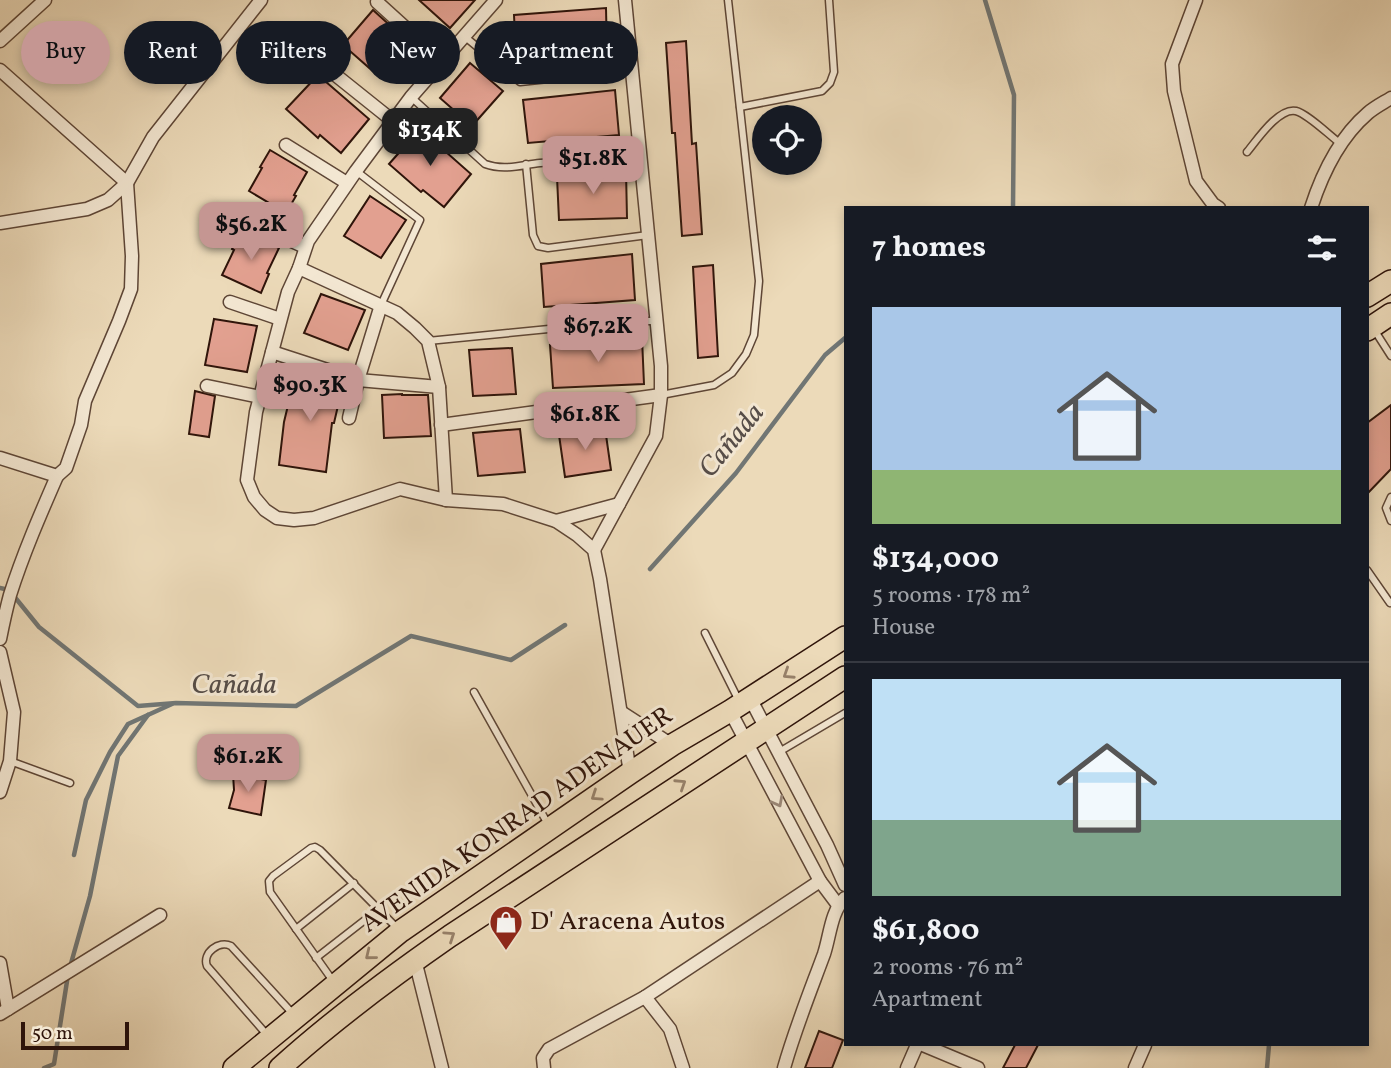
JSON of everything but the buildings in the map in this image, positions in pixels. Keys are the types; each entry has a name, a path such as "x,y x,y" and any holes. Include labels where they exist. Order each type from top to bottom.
{"main road":[{"path":"1369,295 1391,281"},
{"path":"1369,328 1391,314"},
{"name":"AVENIDA KONRAD ADENAUER","path":"234,1068 401,931 672,745 844,638"},
{"path":"280,1068 306,1044 415,960 844,678"}],"street":[{"path":"0,41 45,0"},
{"path":"0,223 88,209 108,200 127,183 153,137 261,0"},
{"path":"460,41 496,0"},
{"path":"625,0 627,21"},
{"path":"1196,0 1172,64 1174,90 1196,181 1216,206"},
{"path":"377,2 398,21"},
{"path":"0,71 127,183 132,256 131,289 85,401 81,425 66,468 57,476 31,537 9,597 0,639"},
{"path":"347,84 393,121"},
{"path":"422,84 347,183 305,247 288,292 256,412 247,480 254,497 265,510 277,518 314,519 400,489 446,500 503,504 556,521 594,550"},
{"path":"630,773 594,550 656,436 661,395 661,366 634,84"},
{"path":"1312,206 1334,156 1348,133 1368,112 1391,98"},
{"path":"286,145 347,183"},
{"path":"249,222 305,247"},
{"path":"299,268 397,313 428,341 439,387 446,500"},
{"path":"229,302 281,319"},
{"path":"349,418 381,305"},
{"path":"272,352 358,380 439,387"},
{"path":"207,386 260,397"},
{"path":"441,425 661,395"},
{"path":"0,458 57,476"},
{"path":"556,521 619,504"},
{"path":"0,652 14,712 10,761 0,792"},
{"path":"740,704 767,728 844,883"},
{"path":"740,704 746,742 820,881 842,902 784,1068"},
{"path":"621,712 672,745"},
{"path":"544,1068 542,1058 549,1049 645,997 820,881"},
{"path":"0,963 4,1012 160,915"},
{"path":"415,960 442,1068"},
{"path":"645,997 670,1029 683,1068"},
{"path":"907,1068 916,1046"},
{"path":"925,1046 978,1068"},
{"path":"1135,1068 1144,1046"}],"lane":[{"path":"661,395 714,386 732,373 746,354 754,335 759,281 728,0"},
{"path":"740,107 822,91 830,83 834,72 829,0"},
{"path":"464,36 474,44"},
{"path":"411,97 485,163 493,167 641,156"},
{"path":"1247,152 1270,124 1284,113 1293,110 1303,114 1341,144"},
{"path":"526,164 533,235 538,246 548,248 649,235"},
{"path":"356,171 420,220 381,305"},
{"path":"428,341 630,321 657,321"},
{"path":"1369,328 1391,356"},
{"path":"1391,498 1387,508 1391,521"},
{"path":"1369,573 1390,603"},
{"path":"705,633 740,704"},
{"path":"474,692 550,827"},
{"path":"779,752 844,714"},
{"path":"10,761 71,783"},
{"path":"335,984 270,892 268,881 273,876 315,847 401,931"},
{"path":"296,929 354,883"},
{"path":"316,958 379,909"},
{"path":"270,1038 207,966 206,955 219,945 226,943 231,946 296,1016"}],"waterway":[{"path":"985,0 1014,95 1013,206"},
{"name":"Cañada","path":"650,569 736,473 825,355 844,339"},
{"name":"Cañada","path":"0,588 9,590 39,627 138,706 176,703 296,706 411,636 511,660 565,625"},
{"path":"74,855 86,800 110,752 128,724 172,704"},
{"name":"Cañada","path":"70,967 90,896 118,756 148,715"},
{"name":"Cañada","path":"44,1068 54,1064 68,975"},
{"path":"1267,1068 1269,1046"}],"place":[{"name":"D' Aracena Autos","path":"506,952"}]}
